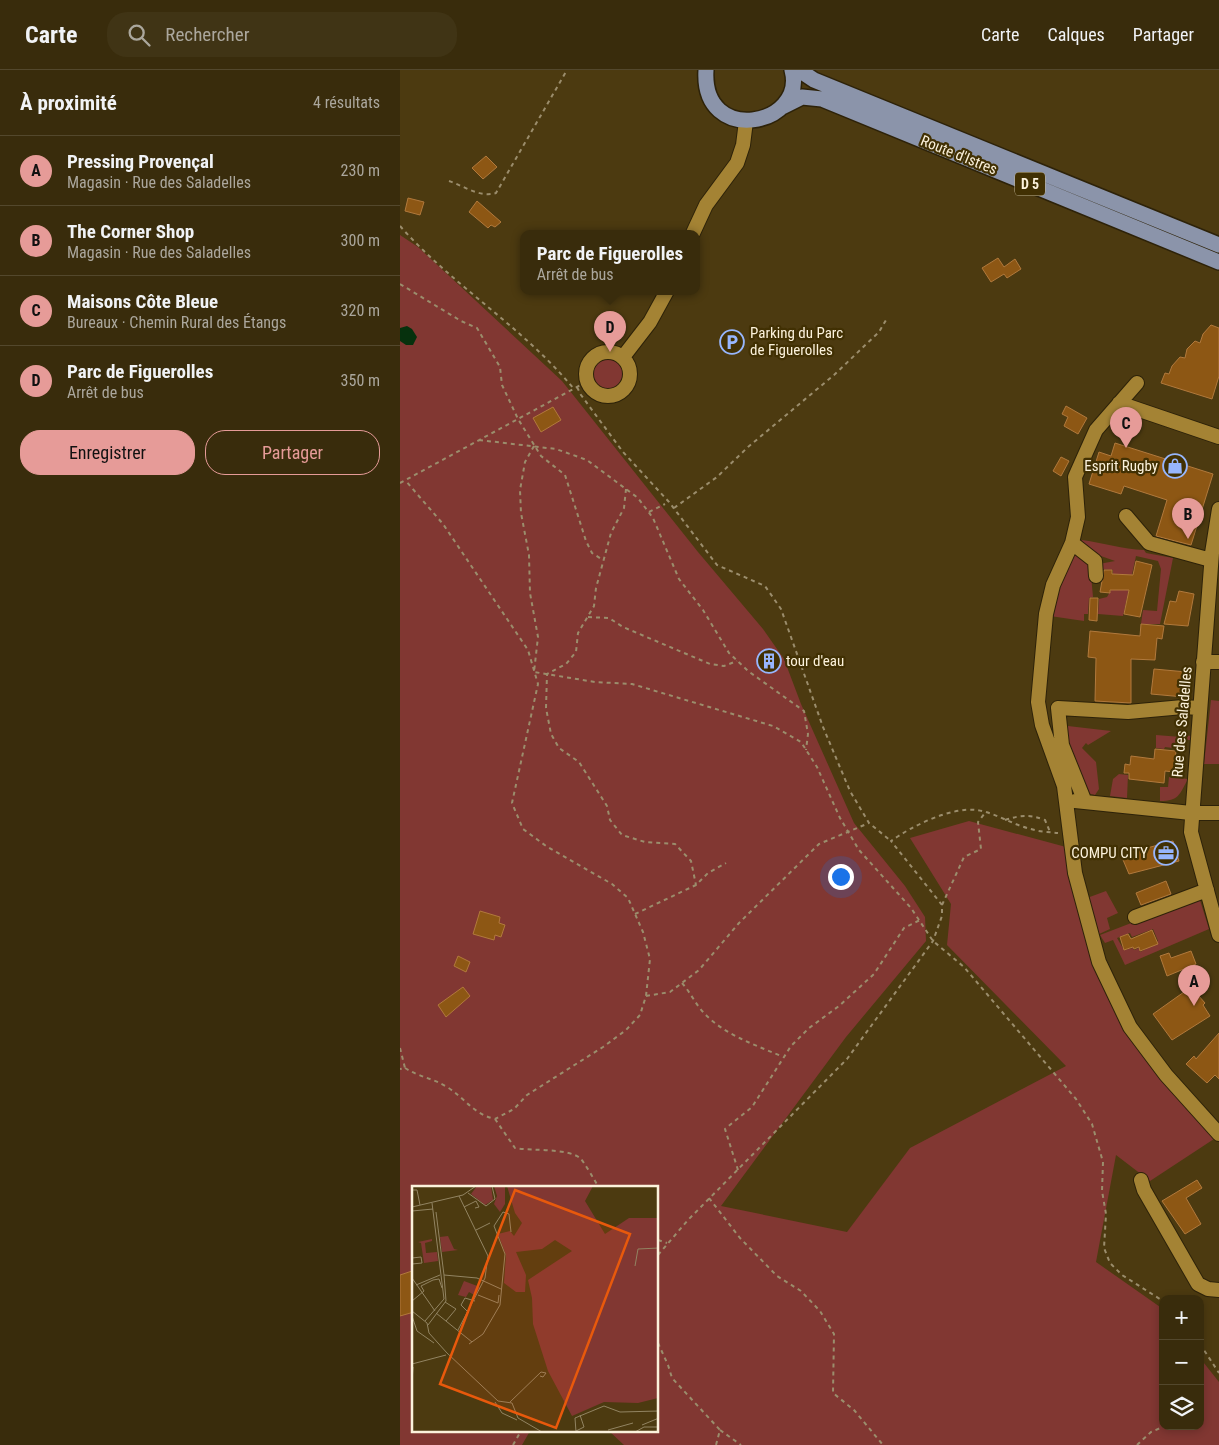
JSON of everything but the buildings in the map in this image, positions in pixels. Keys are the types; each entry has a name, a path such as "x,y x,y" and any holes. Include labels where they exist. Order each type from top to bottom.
{"main road":[{"path":"782,107 790,92 792,70"},
{"name":"Route d'Istres","path":"799,70 814,80 1219,245"},
{"path":"703,74 709,96 718,109 731,118 746,121"},
{"name":"Route d'Istres","path":"746,121 759,120 772,115 782,107 802,97 822,99 1219,262"}],"street":[{"path":"694,230 706,205 737,163 743,145 746,121"},
{"path":"623,358 650,322 665,295"},
{"path":"610,352 623,358 630,370 628,384 617,394 603,395 591,387 580,385 588,367 596,356 610,352"},
{"path":"1137,383 1096,430 1075,477 1078,517 1072,543 1052,585 1046,614 1038,702 1042,725 1067,800 1076,872 1099,962 1130,1027 1166,1075 1219,1134"},
{"path":"1119,403 1219,437"},
{"name":"Rue des Saladelles","path":"1219,509 1212,560 1214,580 1203,662 1190,832 1219,935"},
{"path":"1126,516 1149,543 1212,560"},
{"path":"1072,543 1095,561 1096,576"},
{"path":"1203,662 1219,662"},
{"path":"1085,802 1062,745 1058,708 1128,712 1183,707 1199,708"},
{"path":"1067,800 1191,813 1219,813"},
{"path":"1135,917 1207,890"},
{"path":"1141,1180 1144,1190 1198,1284 1208,1289 1219,1290"}],"path":[{"path":"449,181 478,193 489,195 496,193 567,70"},
{"path":"400,226 430,257 580,385 581,395 623,452 674,508 717,564 765,586 781,609 823,727 850,791 869,823 891,841 942,905"},
{"path":"400,284 462,322 477,328 500,367 502,385 518,419 541,456 564,474 586,540 592,553 603,560"},
{"path":"674,508 717,477 748,447 834,375 879,332 886,320"},
{"path":"400,483 580,385"},
{"path":"478,440 556,449 587,460 638,498 649,512 679,579 703,610 729,653 804,711 808,734 806,750"},
{"path":"534,446 525,462 520,490 521,513 529,555 530,593 538,637 534,672"},
{"path":"400,1048 405,1068 419,1077 438,1082 450,1088 482,1116 495,1119 514,1109 527,1095 626,1030 640,1015 646,996 650,959 643,932 628,898 612,884 546,846 523,829 512,803 538,684 528,650 444,524 405,480"},
{"path":"547,674 566,664 576,652 578,633 594,606 603,560 611,533 624,508 626,489"},
{"path":"649,512 666,504"},
{"path":"588,616 608,618 623,627 710,664 724,666 737,661"},
{"path":"534,672 594,682 632,684 773,726 801,742 817,767 859,850 920,920 933,941 964,968 1076,1099 1092,1124 1103,1162 1102,1191 1106,1214 1104,1248 1110,1263 1122,1274 1159,1297"},
{"path":"547,674 546,708 551,734 559,748 579,762 606,806 610,820 622,835 645,842 675,844 691,861 696,885"},
{"path":"891,841 908,829 954,813 976,810 1030,829 1070,834"},
{"path":"659,1254 709,1198 847,1058 933,941 942,916 942,905 964,857 981,848 978,822 985,812"},
{"path":"1005,820 1024,814 1034,816 1045,820 1050,832"},
{"path":"646,996 670,992 699,970 739,923 819,844 869,823"},
{"path":"635,914 696,885 708,873 726,863"},
{"path":"738,1170 725,1129 752,1107 791,1046 809,1028 839,1006 874,974 904,928 920,920"},
{"path":"682,983 694,996 702,1012 721,1028 781,1056"},
{"path":"400,1069 405,1068"},
{"path":"495,1119 515,1148 531,1151 563,1152 580,1158 598,1186"},
{"path":"709,1198 740,1238 777,1276 801,1291 820,1311 834,1334 833,1393 854,1410 883,1445"},
{"path":"659,1240 667,1243"},
{"path":"659,1345 672,1378 720,1430 741,1445"},
{"path":"1204,1350 1219,1373"},
{"path":"1136,1445 1151,1432 1159,1429"},
{"path":"716,1445 720,1430"},
{"path":"513,1445 520,1432"}],"shaded area":[{"path":"400,235 418,247 562,381 698,552 763,629 784,659 801,704 854,823 905,886 925,917 926,941 846,1037 721,1206 847,1232 910,1148 1066,1066 947,945 951,904 910,838 969,821 1066,847 1120,1021 1217,1137 1150,1181 1116,1155 1096,1262 1159,1306 1159,1430 1204,1430 1204,1363 1219,1382 1219,1445 624,1445 610,1432 659,1432 659,1186 412,1186 412,1432 529,1432 522,1445 400,1445"},
{"path":"407,326 412,329 417,337 413,345 406,345 400,341 400,328"},
{"path":"608,359 614,360 622,368 622,380 614,388 608,389 602,388 594,380 593,374 594,368 602,360"},
{"path":"1082,540 1144,550 1146,553 1173,558 1160,624 1141,624 1143,610 1157,611 1161,569 1158,561 1136,556 1123,616 1098,614 1099,599 1107,597 1111,590 1119,590 1120,574 1113,574 1113,570 1098,569 1099,564 1115,561 1084,550 1081,545"},
{"path":"1073,550 1090,564 1093,597 1089,598 1088,614 1084,614 1084,621 1050,616"},
{"path":"1211,700 1219,701 1219,764 1204,764"},
{"path":"1068,726 1111,731 1088,745 1086,743 1082,748 1096,762 1099,789 1095,795 1087,793 1067,743"},
{"path":"1156,735 1192,736 1191,740 1183,740 1181,749 1165,747 1164,749 1156,748"},
{"path":"1119,774 1128,775 1127,798 1110,796 1113,779"},
{"path":"1169,777 1188,779 1178,796 1171,800 1160,801 1160,787 1168,787"},
{"path":"1106,891 1118,913 1107,918 1110,929 1097,935 1087,898"},
{"path":"1199,897 1209,929 1125,965 1113,940 1105,943 1100,935","holes":["1153,929 1158,941 1145,946 1146,949 1140,952 1139,948 1124,950 1117,938 1130,933 1132,937"]}],"place":[{"name":"Parking du Parc de Figuerolles","path":"732,342"},
{"name":"Parc de Figuerolles","path":"610,352"},
{"name":"Maisons Côte Bleue","path":"1126,448"},
{"name":"Esprit Rugby","path":"1175,466"},
{"name":"The Corner Shop","path":"1188,539"},
{"name":"tour d'eau","path":"769,661"},
{"name":"COMPU CITY","path":"1166,853"},
{"name":"Pressing Provençal","path":"1194,1006"}]}
